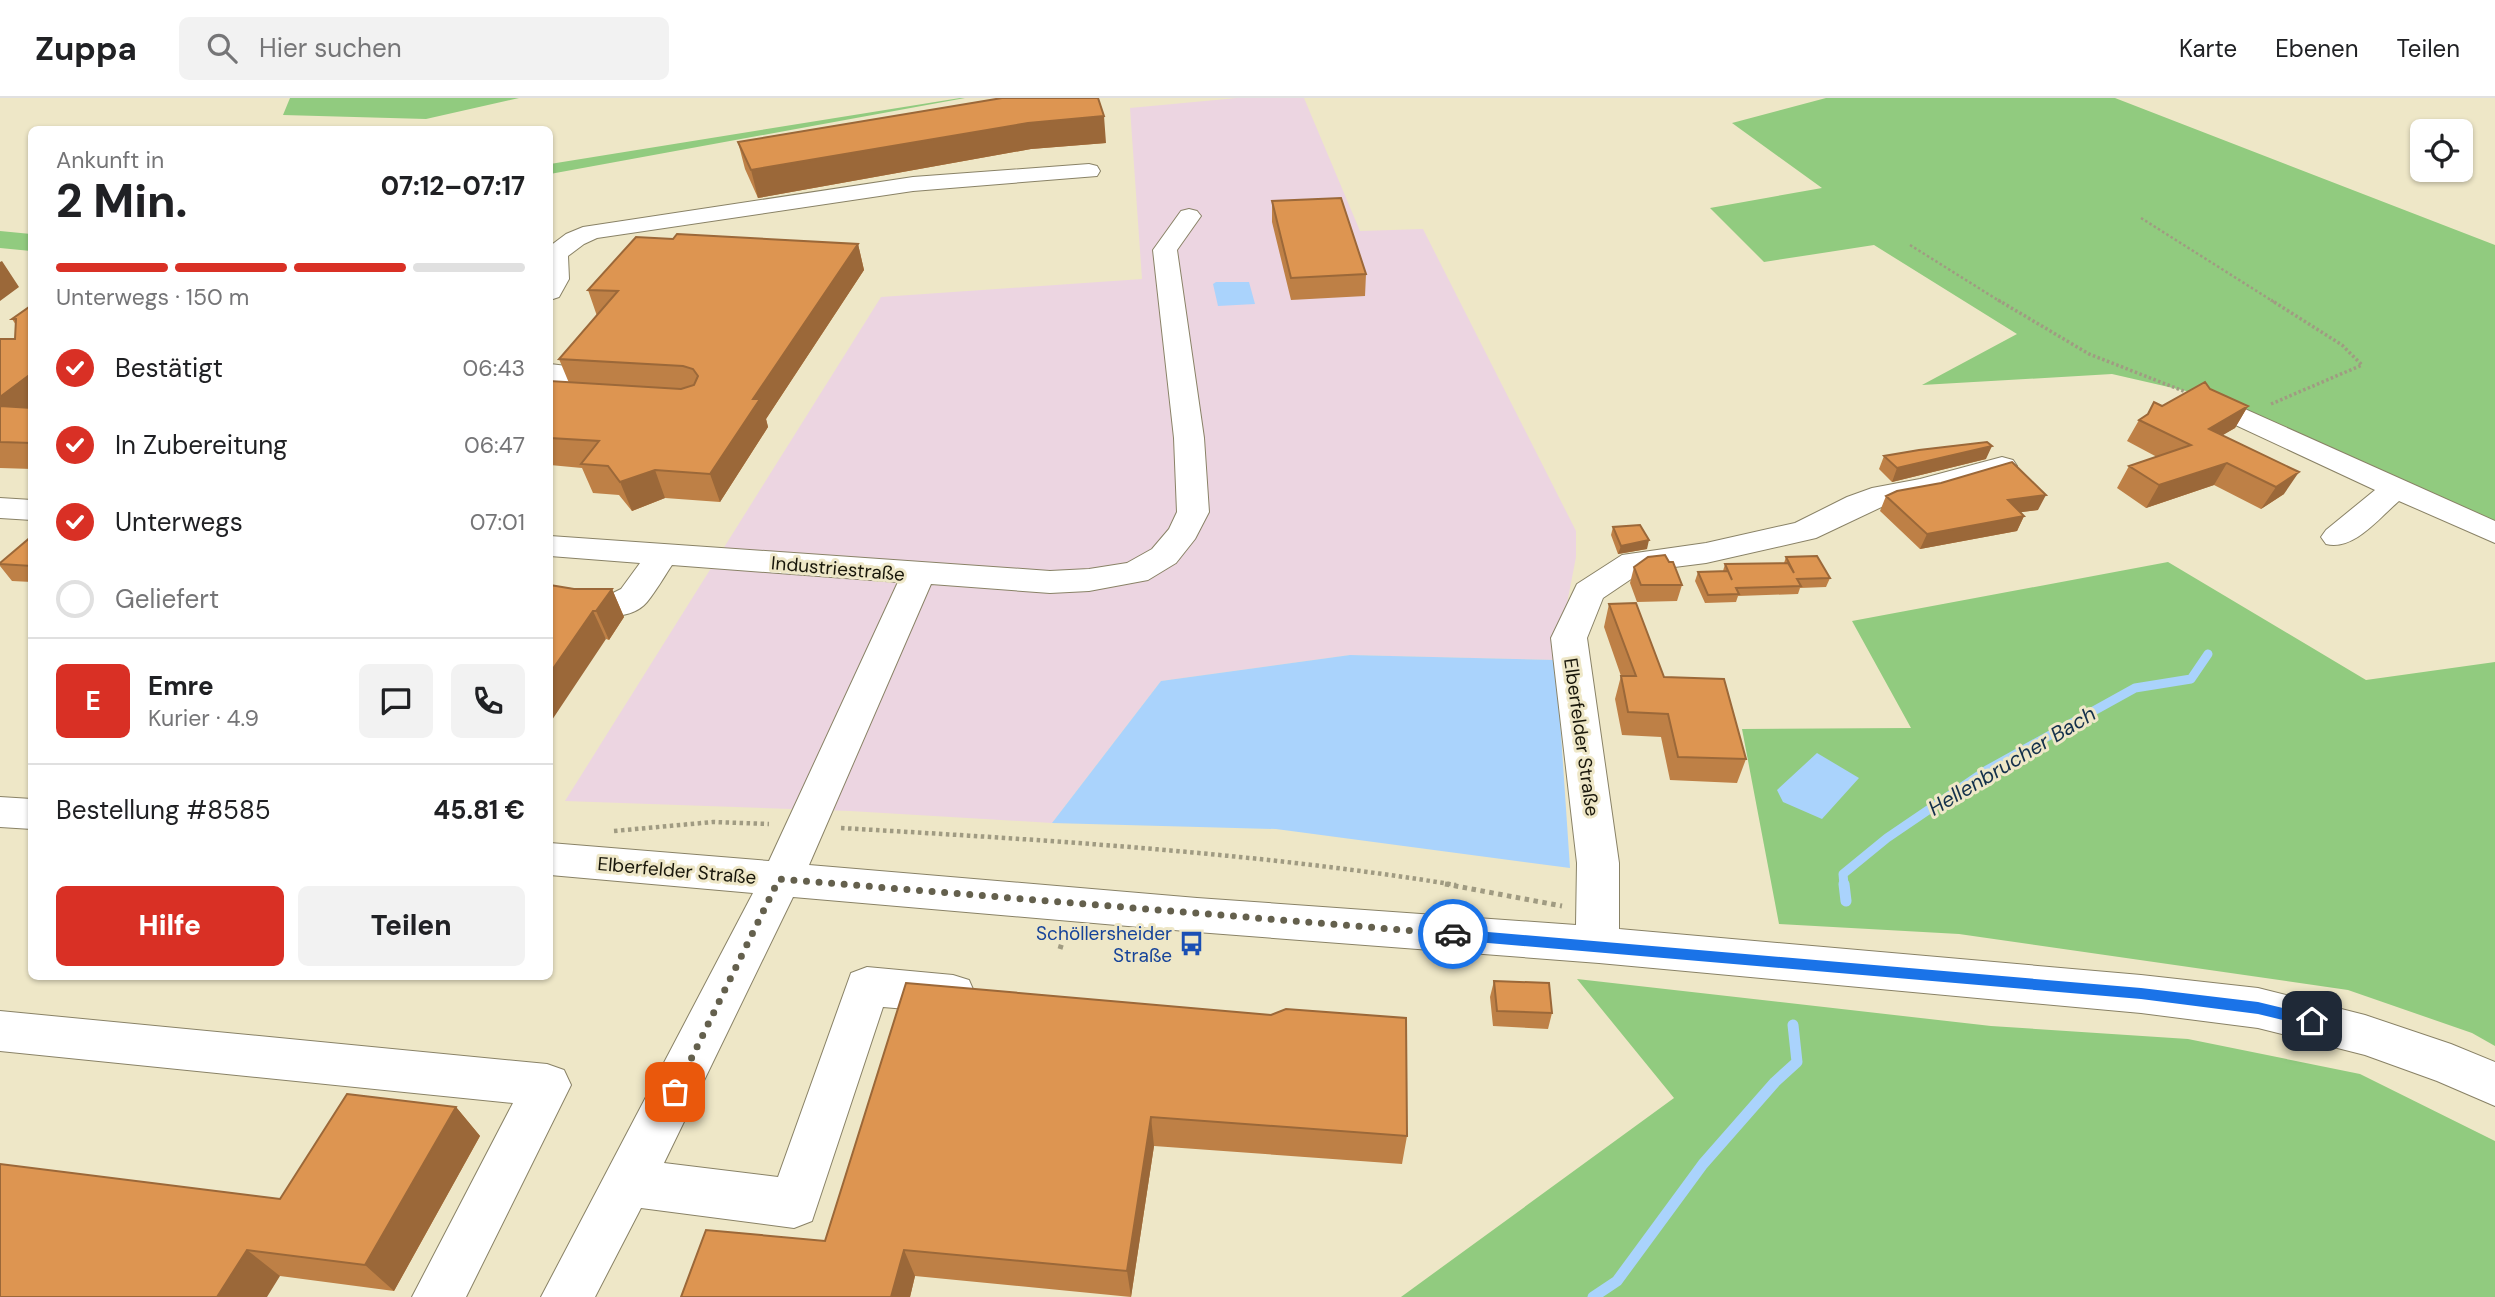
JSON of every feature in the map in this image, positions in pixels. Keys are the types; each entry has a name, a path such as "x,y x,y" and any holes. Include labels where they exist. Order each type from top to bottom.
{"street":[{"path":"553,286 556,279 555,254 575,239 592,232 913,184 1088,171"},
{"path":"918,574 1050,582 1089,580 1136,572 1164,556 1184,532 1193,512 1189,438 1165,250 1189,216"},
{"path":"553,372 565,373 557,396"},
{"path":"2209,402 2495,533"},
{"name":"Elberfelder Straße","path":"1600,945 1596,915 1598,863 1569,638 1588,592 1634,562 1706,553 1805,531 1858,504 1883,495 1923,488 2002,466"},
{"path":"2336,537 2396,488"},
{"path":"0,509 28,510"},
{"name":"Industriestraße","path":"553,546 918,574 881,664 779,879"},
{"path":"553,598 617,605 633,597 662,555"},
{"path":"0,811 28,814"},
{"name":"Elberfelder Straße","path":"553,859 1600,945 2141,993 2258,1008 2365,1035 2451,1065 2495,1085"},
{"path":"567,1297 710,1024 779,879"},
{"path":"628,1182 794,1204 867,986 993,997"},
{"path":"0,1031 547,1085 438,1297"}],"path":[{"path":"2141,218 2342,345 2362,365 2241,416"},
{"path":"1910,245 2089,354 2209,402"},
{"name":"Elberfelder Straße","path":"604,830 713,822 755,823"},
{"path":"859,829 1082,841 1264,857 1366,870 1565,907"},
{"path":"1060,949 1063,939"}],"shaded area":[{"path":"1237,98 1304,98 1360,231 1423,229 1576,531 1576,557 1556,660 1350,655 1161,681 1052,823 850,811 565,801 881,297 1142,279 1130,108"}],"green space":[{"path":"290,98 519,98 426,119 283,115"},
{"path":"960,98 965,98 553,173 553,164"},
{"path":"1826,98 2115,98 2495,245 2495,526 2221,399 2112,374 1922,385 2017,334 1874,245 1764,262 1710,208 1822,188 1732,123"},
{"path":"0,231 28,234 28,251 0,248"},
{"path":"2168,562 2366,680 2495,662 2495,1046 2472,1033 2348,990 1959,934 1779,924 1742,729 1911,728 1852,621"},
{"path":"1577,979 1991,1026 2188,1039 2360,1074 2495,1141 2495,1297 1401,1297 1674,1098"}],"water":[{"path":"1249,282 1255,304 1218,306 1213,284"},
{"path":"1350,655 1556,660 1570,868 1276,829 1052,823 1161,681"},
{"path":"1817,753 1859,778 1822,819 1783,802 1777,790"}],"building":[{"path":"1002,98 1098,98 1104,116 1028,123 751,170 738,142"},
{"path":"1341,198 1366,274 1291,278 1272,201"},
{"path":"677,234 858,244 753,399 760,399 710,474 655,470 620,482 608,466 581,464 599,441 553,438 553,381 681,389 694,385 698,376 693,369 683,366 559,359 618,291 588,290 636,237 673,239"},
{"path":"28,308 28,376 0,397 0,339 15,339 16,319 12,319"},
{"path":"2205,382 2210,389 2248,406 2209,429 2299,472 2276,487 2227,463 2159,485 2129,466 2191,445 2139,420 2148,414 2154,402 2162,406"},
{"path":"0,406 28,408 28,443 0,442"},
{"path":"1987,442 1992,446 1897,468 1884,456 1919,450"},
{"path":"2012,462 2046,495 2008,500 2024,516 1927,534 1886,496 1897,491 1941,483"},
{"path":"1640,525 1649,540 1621,546 1613,527"},
{"path":"28,539 28,566 0,563"},
{"path":"1665,555 1669,562 1673,562 1682,585 1641,585 1634,567 1648,557"},
{"path":"1817,556 1830,578 1797,579 1801,586 1736,588 1739,594 1708,595 1698,572 1728,571 1732,580 1725,564 1788,563 1794,573 1786,557"},
{"path":"553,586 574,589 612,589 596,611 593,611 553,669"},
{"path":"1636,603 1664,677 1724,679 1746,759 1678,757 1668,714 1628,712 1621,676 1636,676 1609,604"},
{"path":"1494,981 1549,983 1552,1013 1497,1011"},
{"path":"906,983 1271,1015 1286,1009 1406,1018 1407,1136 1151,1117 1127,1271 904,1250 891,1297 681,1297 706,1230 825,1241"},
{"path":"347,1094 456,1107 365,1265 247,1250 217,1297 0,1297 0,1164 280,1199"}],"waterway":[{"name":"Hellenbrucher Bach","path":"1844,885 1843,874 1887,838 1987,770 2135,688 2191,679 2208,654"},
{"name":"Hellenbrucher Bach","path":"1844,884 1846,901"},
{"name":"Hellenbrucher Bach","path":"1593,1297 1617,1281 1703,1164 1775,1082 1797,1062 1793,1025"}],"way so far":[{"path":"675,1092 779,879 1453,934"}],"place":[{"name":"Schöllersheider Straße","path":"1192,944"}],"route":[{"path":"1453,934 2141,993 2258,1008 2312,1021"}]}
